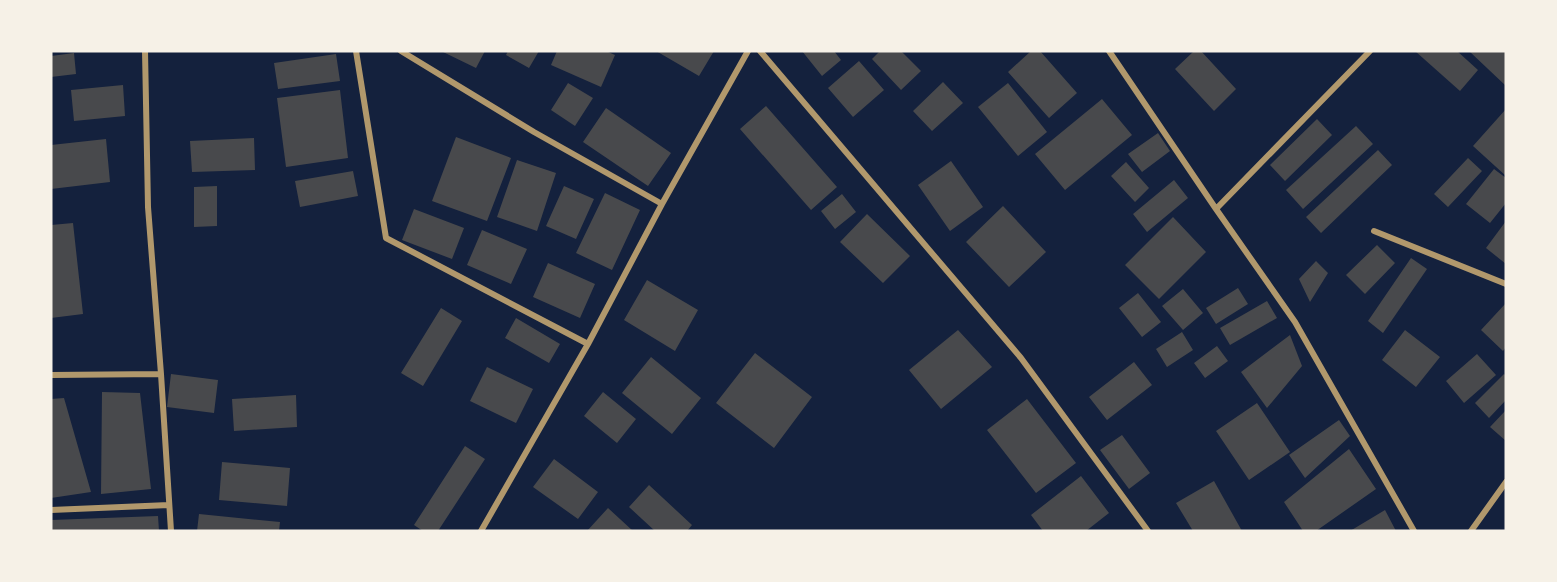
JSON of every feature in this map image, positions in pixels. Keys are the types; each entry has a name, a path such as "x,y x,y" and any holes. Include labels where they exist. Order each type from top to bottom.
{"street":[{"path":"145,51 148,207 171,531"},
{"path":"356,51 386,238 588,344"},
{"path":"401,51 534,132 662,204"},
{"path":"481,531 588,344 662,204 748,51"},
{"path":"760,51 1021,358 1148,531"},
{"path":"1108,51 1295,322 1414,531"},
{"path":"1216,209 1370,51"},
{"path":"1374,231 1506,284"},
{"path":"51,375 161,374"},
{"path":"1471,531 1506,482"},
{"path":"51,510 169,505"}],"building":[{"path":"441,51 485,51 476,68"},
{"path":"508,51 539,51 529,68 506,55"},
{"path":"557,51 606,51 615,55 601,87 551,65"},
{"path":"656,51 714,51 699,76"},
{"path":"802,51 834,51 841,60 822,76"},
{"path":"880,51 901,51 921,71 901,90 872,59"},
{"path":"1031,51 1040,51 1077,93 1049,118 1008,72"},
{"path":"1194,51 1201,51 1236,89 1214,111 1175,69"},
{"path":"1415,51 1457,51 1478,70 1460,91"},
{"path":"1469,51 1506,51 1506,86"},
{"path":"74,53 76,74 51,77 51,56"},
{"path":"336,54 340,81 278,89 274,63"},
{"path":"859,61 884,90 853,117 828,88"},
{"path":"943,82 963,103 932,131 913,111"},
{"path":"568,83 593,98 575,126 551,110"},
{"path":"1008,83 1047,132 1018,156 978,107"},
{"path":"123,85 125,116 74,121 71,90"},
{"path":"340,90 348,158 286,167 277,98"},
{"path":"1102,99 1132,135 1065,190 1035,154"},
{"path":"766,106 837,187 811,210 740,129"},
{"path":"606,108 671,153 648,186 583,142"},
{"path":"1506,109 1506,176 1473,146"},
{"path":"1317,119 1332,135 1285,181 1270,165"},
{"path":"1356,126 1373,144 1303,209 1286,190"},
{"path":"1158,133 1170,151 1142,172 1128,154"},
{"path":"456,137 511,158 487,221 432,201"},
{"path":"254,138 255,170 192,172 190,141"},
{"path":"106,139 110,182 51,189 51,145"},
{"path":"1378,150 1392,165 1321,233 1306,217"},
{"path":"1468,158 1482,171 1448,207 1434,194"},
{"path":"517,160 556,173 537,231 497,217"},
{"path":"951,161 983,207 950,231 918,185"},
{"path":"1126,162 1149,188 1135,202 1111,176"},
{"path":"1494,169 1506,178 1506,203 1490,223 1466,204"},
{"path":"353,171 358,196 300,207 295,181"},
{"path":"1174,180 1188,198 1147,232 1133,214"},
{"path":"217,186 217,226 194,227 194,187"},
{"path":"564,186 594,199 576,239 546,226"},
{"path":"605,193 640,210 612,270 576,253"},
{"path":"842,194 856,212 835,229 821,211"},
{"path":"1003,206 1046,252 1009,287 966,242"},
{"path":"414,209 464,228 452,259 402,240"},
{"path":"867,214 910,256 883,283 840,242"},
{"path":"1173,217 1206,252 1159,299 1125,265"},
{"path":"1506,221 1506,264 1486,248"},
{"path":"73,223 83,314 51,318 51,225"},
{"path":"482,230 527,249 511,284 467,265"},
{"path":"1377,245 1395,263 1365,294 1346,275"},
{"path":"1411,258 1427,269 1383,333 1368,321"},
{"path":"1316,261 1328,273 1310,302 1299,279"},
{"path":"548,263 595,284 580,318 533,297"},
{"path":"647,280 698,310 675,351 624,320"},
{"path":"1238,288 1248,304 1216,324 1206,308"},
{"path":"1183,289 1203,313 1183,330 1162,306"},
{"path":"1138,293 1161,322 1142,337 1119,308"},
{"path":"1267,301 1277,318 1230,345 1220,328"},
{"path":"1506,303 1506,347 1503,351 1481,330"},
{"path":"441,308 462,321 423,386 401,373"},
{"path":"516,318 560,344 549,363 505,338"},
{"path":"958,330 992,367 941,409 909,370"},
{"path":"1405,330 1440,357 1416,387 1382,360"},
{"path":"1182,332 1193,350 1167,367 1156,349"},
{"path":"1290,335 1302,366 1267,408 1241,372"},
{"path":"1217,346 1228,361 1205,378 1194,363"},
{"path":"755,353 812,397 774,448 716,403"},
{"path":"1477,354 1496,375 1464,403 1446,381"},
{"path":"651,357 701,398 672,434 622,393"},
{"path":"1134,362 1152,385 1107,420 1089,397"},
{"path":"487,367 533,389 516,423 470,401"},
{"path":"171,374 218,380 214,413 167,407"},
{"path":"1504,374 1506,376 1506,400 1489,418 1475,403"},
{"path":"102,392 140,393 151,489 101,494"},
{"path":"603,392 636,419 617,443 584,416"},
{"path":"296,395 297,427 234,431 232,399"},
{"path":"64,398 91,492 51,498 51,399"},
{"path":"1027,399 1076,463 1036,493 987,430"},
{"path":"1257,403 1290,452 1249,480 1216,431"},
{"path":"1506,410 1506,441 1490,427"},
{"path":"1339,420 1350,436 1305,478 1289,455"},
{"path":"1122,435 1150,473 1129,489 1100,450"},
{"path":"465,446 485,459 438,531 423,531 414,525"},
{"path":"1349,449 1376,489 1316,531 1303,531 1284,502"},
{"path":"554,459 598,492 578,519 533,487"},
{"path":"222,462 290,468 287,506 219,500"},
{"path":"1081,476 1109,513 1086,531 1043,531 1031,515"},
{"path":"1214,481 1242,531 1193,531 1176,503"},
{"path":"649,485 692,525 687,531 655,531 629,507"},
{"path":"608,508 633,531 587,531"},
{"path":"1385,510 1396,531 1350,531"},
{"path":"199,514 280,522 279,531 197,531"},
{"path":"158,516 159,531 51,531 51,520"}]}
